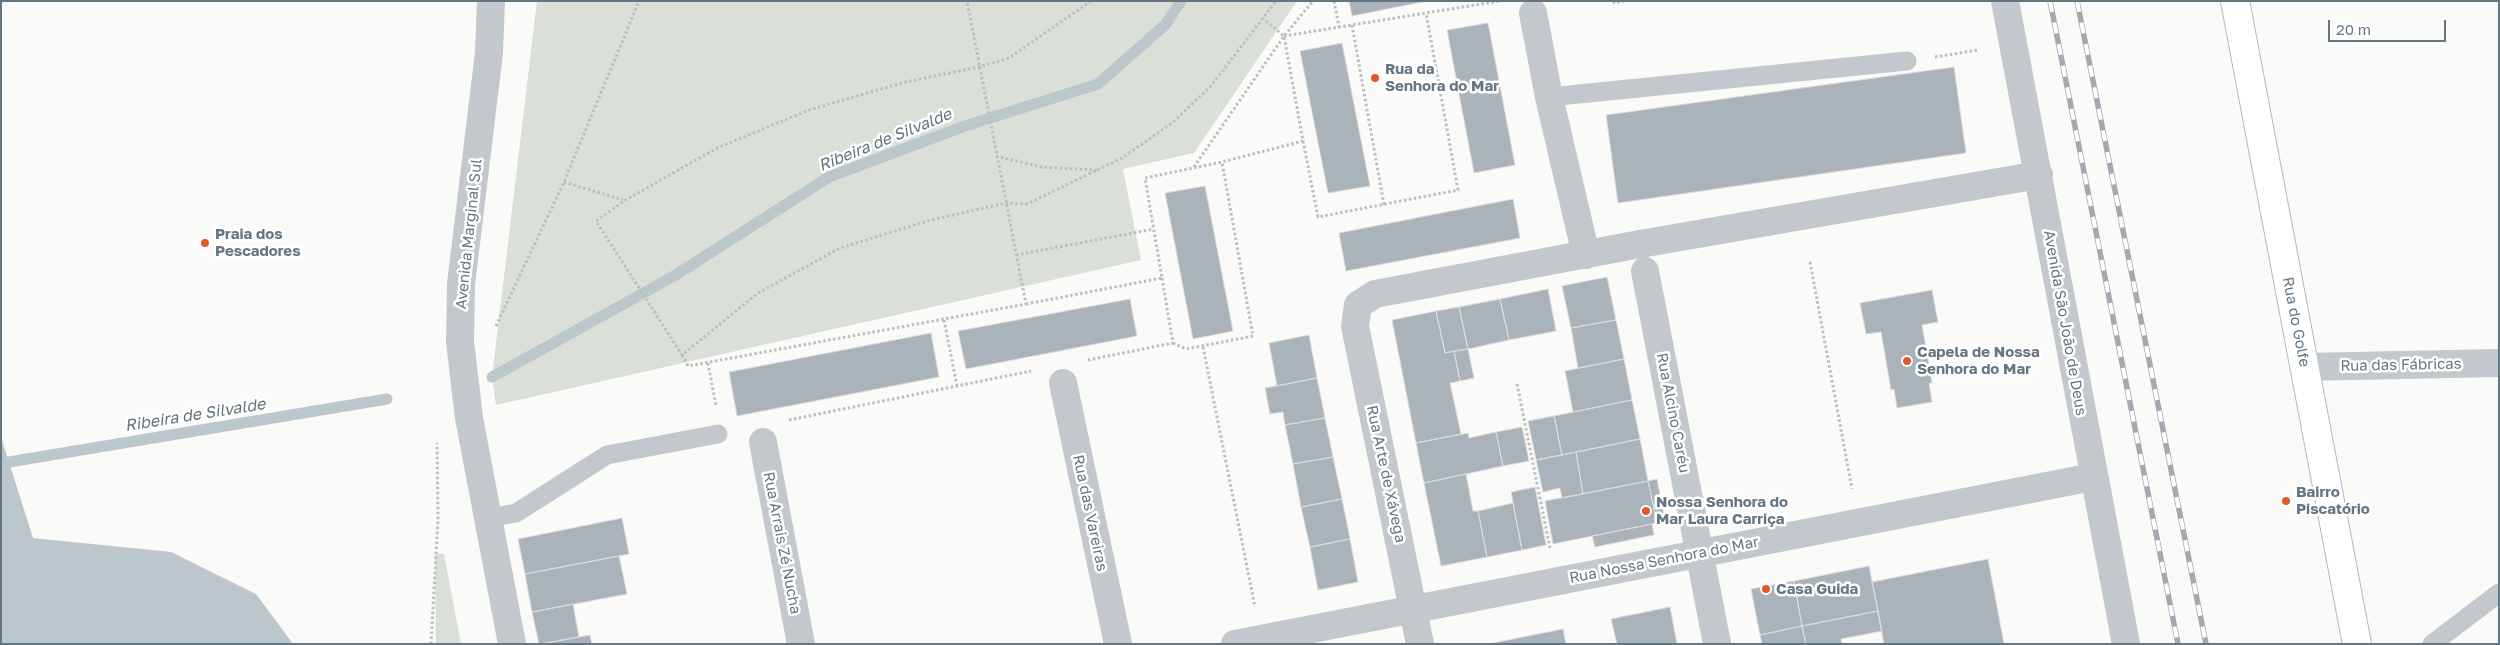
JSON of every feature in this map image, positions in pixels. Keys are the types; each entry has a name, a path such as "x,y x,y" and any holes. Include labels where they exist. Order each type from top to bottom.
{"street":[{"name":"Avenida Marginal Sul","path":"491,1 490,53 461,284 460,342 469,418 512,644"},
{"name":"Avenida São João de Deus","path":"2005,1 2039,175 2093,477 2126,644"},
{"name":"Rua do Golfe","path":"2234,1 2356,644"},
{"path":"1533,13 1549,97 1586,255 2039,175"},
{"name":"Rua Arte de Xávega","path":"1420,644 1355,326 1358,305 1375,294 1586,255"},
{"name":"Rua Alcino Caréu","path":"1645,271 1718,644"},
{"name":"Rua das Fábricas","path":"2304,367 2499,363"},
{"name":"Rua das Vareiras","path":"1051,376 1118,644"},
{"name":"Rua Arrais Zé Nucha","path":"763,442 801,644"},
{"name":"Rua Nossa Senhora do Mar","path":"1234,644 2093,477"}],"lane":[{"path":"1549,97 1907,61"},
{"path":"488,518 516,512 607,455 718,434"},
{"path":"2432,644 2499,592"}],"path":[{"path":"460,342 490,338 564,182 639,1"},
{"path":"967,1 1026,304"},
{"path":"1091,1 1009,58 979,67 906,82 809,110 717,148 624,201 596,221 688,366 944,320 1162,278"},
{"path":"682,355 758,293 840,248 931,220 1006,203 1027,204 1122,158 1172,123 1211,86 1276,1"},
{"path":"1194,168 1284,36 1313,1"},
{"path":"1334,1 1339,27"},
{"path":"1284,36 1500,1"},
{"path":"1614,1 1614,3 1624,1"},
{"path":"1263,19 1284,36 1318,217 1458,190 1426,13"},
{"path":"1352,24 1384,205"},
{"path":"1907,61 2014,45"},
{"path":"1173,343 1145,178 1222,162 1303,142"},
{"path":"996,156 1042,167 1098,170"},
{"path":"1087,360 1173,343 1186,349 1203,348 1253,336 1222,162"},
{"path":"564,182 624,201"},
{"path":"1016,255 1154,229"},
{"path":"1810,262 1859,522"},
{"path":"944,320 957,386"},
{"path":"1203,348 1261,639"},
{"path":"708,362 722,433 718,434"},
{"path":"788,420 957,386 1051,376"},
{"path":"1517,384 1556,581"},
{"path":"431,644 438,520 436,436"}],"shaded area":[{"path":"537,1 1297,1 1194,153 1123,169 1141,260 496,405 492,377"},
{"path":"1,437 33,538 171,552 256,594 293,644 1,644"},
{"path":"435,554 444,554 461,644 436,644"}],"building":[{"path":"1349,1 1427,1 1352,16"},
{"path":"1488,23 1515,165 1474,173 1447,30"},
{"path":"1342,43 1370,186 1328,193 1300,51"},
{"path":"1954,67 1966,153 1618,203 1606,115"},
{"path":"1205,186 1233,331 1193,339 1165,193"},
{"path":"1513,199 1520,238 1346,271 1339,233"},
{"path":"1607,277 1616,320 1571,328 1562,286"},
{"path":"1548,289 1556,331 1509,340 1500,299"},
{"name":"Capela de Nossa Senhora do Mar","path":"1932,290 1938,322 1922,325 1932,383 1929,383 1932,402 1897,408 1894,389 1891,390 1881,332 1866,334 1860,303"},
{"path":"1130,299 1137,336 966,369 958,331"},
{"path":"1500,299 1509,340 1468,349 1459,307"},
{"path":"1459,307 1468,349 1445,353 1436,311"},
{"path":"1436,311 1445,353 1454,351 1460,381 1450,383 1461,434 1416,443 1392,320"},
{"path":"1616,320 1624,359 1578,368 1571,328"},
{"path":"931,333 939,377 737,416 729,372"},
{"path":"1309,335 1317,378 1277,386 1269,343"},
{"path":"1468,349 1474,378 1460,381 1454,351"},
{"path":"1624,359 1632,400 1573,412 1565,371"},
{"path":"1317,378 1325,418 1285,425 1283,412 1270,414 1265,388"},
{"path":"1632,400 1640,439 1562,455 1554,416"},
{"path":"1554,416 1562,455 1536,460 1528,421"},
{"path":"1325,418 1333,457 1293,464 1285,425"},
{"path":"1522,427 1529,461 1503,466 1496,432"},
{"path":"1496,432 1503,466 1424,483 1416,443 1468,433 1469,438"},
{"path":"1640,439 1648,481 1583,494 1576,452"},
{"path":"1576,452 1583,494 1562,498 1560,488 1543,492 1536,460"},
{"path":"1333,457 1342,499 1301,507 1293,464"},
{"path":"1466,474 1473,511 1478,511 1487,557 1441,566 1424,483"},
{"path":"1657,479 1665,521 1657,523 1648,481"},
{"path":"1648,481 1657,523 1553,544 1545,501"},
{"path":"1535,487 1546,545 1522,550 1511,492"},
{"path":"1342,499 1350,539 1310,547 1301,507"},
{"path":"1513,503 1522,550 1487,557 1478,511"},
{"path":"622,518 629,554 525,574 518,539"},
{"path":"1652,524 1654,535 1595,547 1592,536"},
{"path":"1350,539 1358,582 1318,590 1310,547"},
{"path":"619,556 627,594 532,612 525,574"},
{"path":"1988,559 2004,644 1884,644 1872,582"},
{"path":"1869,566 1878,611 1802,626 1794,581"},
{"path":"1794,581 1802,626 1760,635 1751,589"},
{"path":"573,604 579,637 539,644 532,612"},
{"path":"1670,607 1677,644 1617,644 1611,619"},
{"path":"1878,611 1882,631 1841,639 1842,644 1806,644 1802,626"},
{"path":"1802,626 1806,644 1762,644 1760,635"},
{"path":"1563,629 1566,644 1488,644"},
{"path":"590,635 592,644 542,644 579,637"}],"waterway":[{"name":"Ribeira de Silvalde","path":"492,377 674,276 829,177 965,126 1098,84 1165,25 1181,1"},
{"name":"Ribeira de Silvalde","path":"9,462 387,399"}],"railway":[{"path":"2050,1 2178,644"},
{"path":"2077,1 2206,644"}],"place":[{"name":"Rua da Senhora do Mar","path":"1375,78"},
{"name":"Praia dos Pescadores","path":"205,243"},
{"name":"Capela de Nossa Senhora do Mar","path":"1907,361"},
{"name":"Bairro Piscatório","path":"2286,501"},
{"name":"Nossa Senhora do Mar Laura Carriça","path":"1646,511"},
{"name":"Casa Guida","path":"1766,589"}]}
